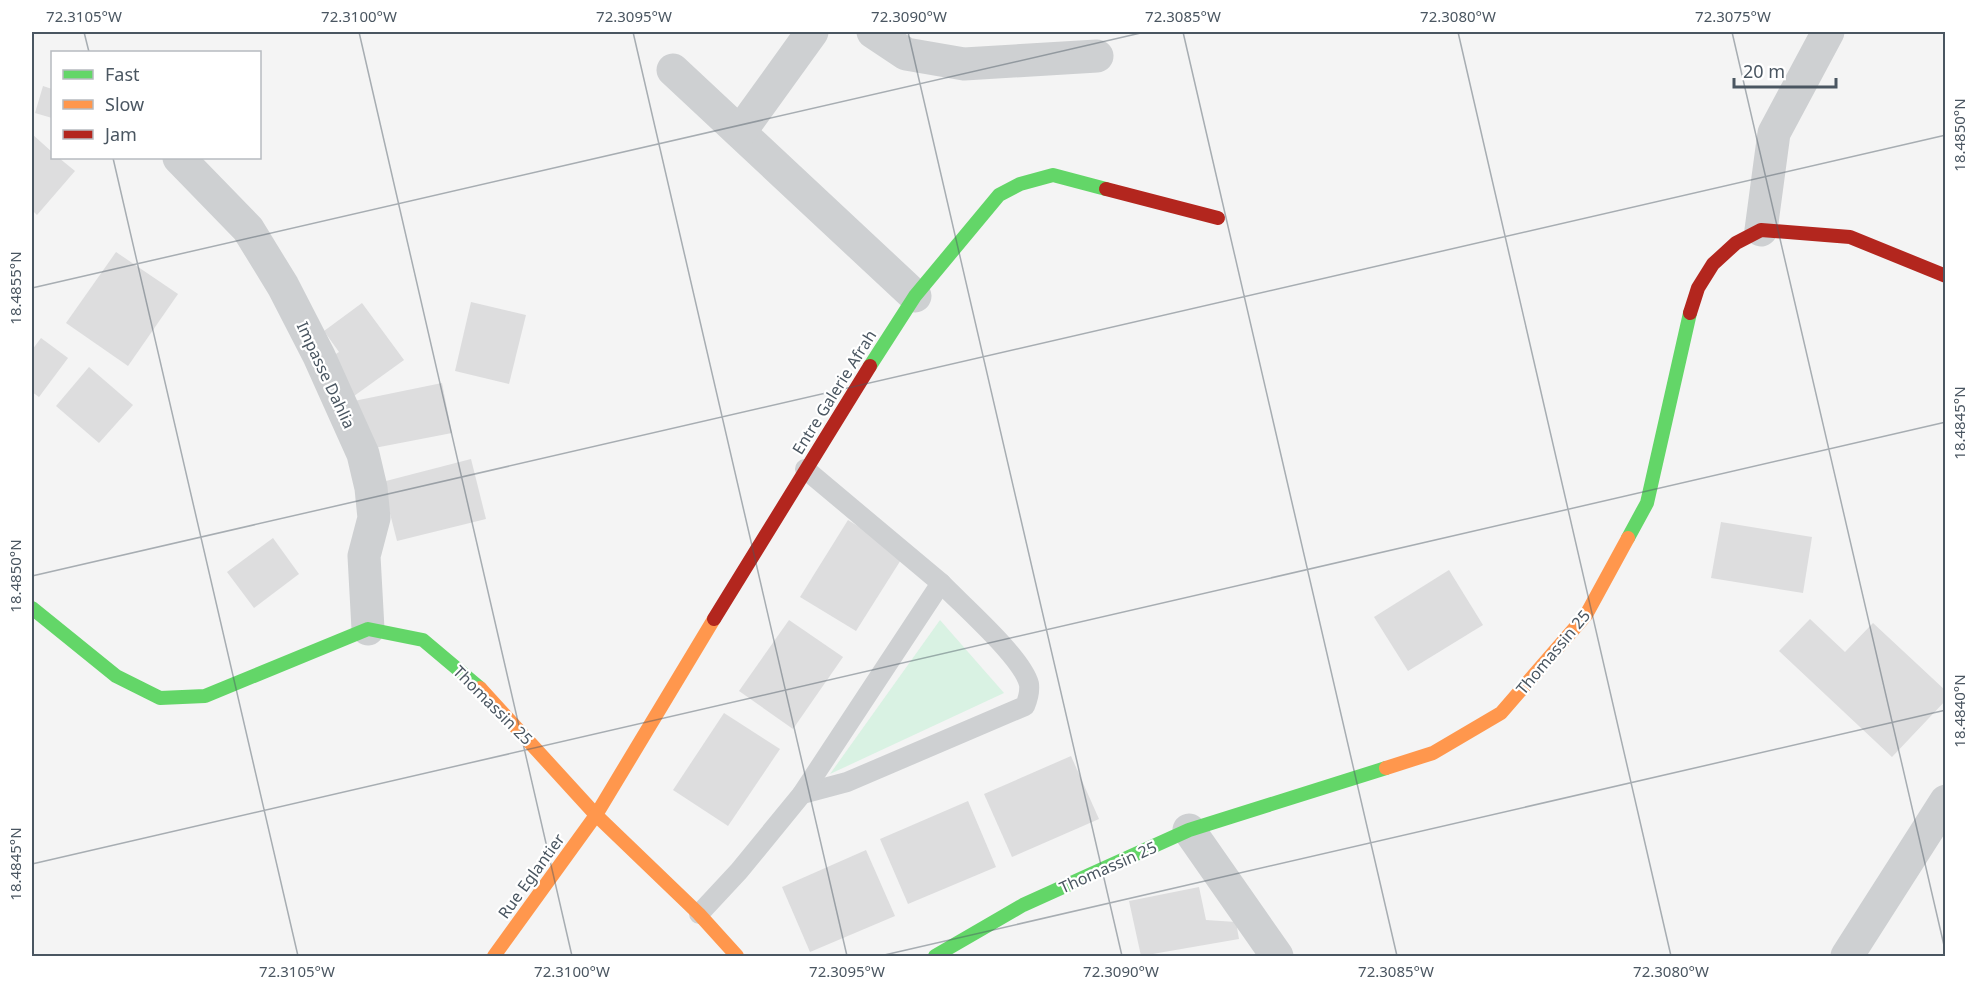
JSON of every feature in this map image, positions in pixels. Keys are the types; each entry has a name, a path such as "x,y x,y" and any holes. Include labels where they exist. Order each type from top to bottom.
{"street":[{"path":"740,132 812,32"},
{"path":"873,32 906,54 964,64 1097,56"},
{"path":"1828,32 1774,133 1761,230 1850,237 1946,276"},
{"path":"673,70 915,296"},
{"name":"Impasse Dahlia","path":"181,159 248,229 283,286 319,356 363,454 371,488 374,518 364,556 368,629"},
{"name":"Entre Galerie Afrah","path":"596,815 805,469 915,296 999,195 1020,184 1053,175 1218,218"},
{"name":"Thomassin 25","path":"935,957 1023,905 1189,830 1433,753 1501,713 1586,615 1647,503 1687,322 1698,288 1713,264 1736,243 1761,230"},
{"path":"32,608 116,676 160,698 205,696 368,629"},
{"name":"Thomassin 25","path":"368,629 423,640 477,685 596,815 699,914 737,957"},
{"path":"1847,957 1946,801"},
{"name":"Rue Eglantier","path":"494,957 596,815"},
{"path":"1189,830 1276,957"}],"lane":[{"path":"802,794 847,782 1025,706 1030,695 1028,683 1020,665 941,583 805,469"},
{"path":"699,914 739,872 802,794 941,583"}],"green space":[{"path":"940,620 1004,693 830,774"}],"building":[{"path":"43,86 51,89 51,118 35,113"},
{"path":"32,134 51,151 51,159 60,159 75,171 37,215 32,210"},
{"path":"116,252 178,294 128,366 66,323"},
{"path":"471,302 526,315 509,384 455,371"},
{"path":"362,303 404,360 354,396 328,359 339,352 324,331"},
{"path":"41,338 68,358 39,397 32,392 32,350"},
{"path":"89,367 133,405 99,443 56,406"},
{"path":"442,383 452,433 364,450 354,401"},
{"path":"471,459 486,519 397,541 382,482"},
{"path":"848,520 904,555 856,631 800,597"},
{"path":"1721,522 1812,537 1803,593 1711,578"},
{"path":"273,538 299,574 254,608 227,572"},
{"path":"1449,570 1483,625 1408,671 1374,617"},
{"path":"1810,619 1845,652 1873,623 1946,691 1946,700 1892,757 1779,651"},
{"path":"789,620 843,657 793,729 739,691"},
{"path":"724,713 780,749 728,826 673,790"},
{"path":"1071,756 1099,819 1012,857 984,794"},
{"path":"968,801 996,867 908,904 880,839"},
{"path":"866,850 895,916 810,952 782,887"},
{"path":"1199,887 1206,920 1236,922 1239,939 1141,956 1129,901"}],"traffic: fast":[{"path":"870,366 915,296 999,195 1020,184 1053,175 1106,189"},
{"path":"1628,538 1647,503 1690,313"},
{"path":"32,608 116,676 160,698 205,696 368,629 423,640 480,688"},
{"path":"935,956 1023,905 1189,830 1386,768"}],"traffic: slow":[{"path":"1386,768 1433,753 1501,713 1586,615 1628,538"},
{"path":"494,956 596,815 714,619"},
{"path":"480,688 596,815 699,914 737,956"}],"traffic: jam":[{"path":"1106,189 1218,218"},
{"path":"1690,313 1698,288 1713,264 1736,243 1761,230 1850,237 1946,276"},
{"path":"714,619 870,366"}]}
